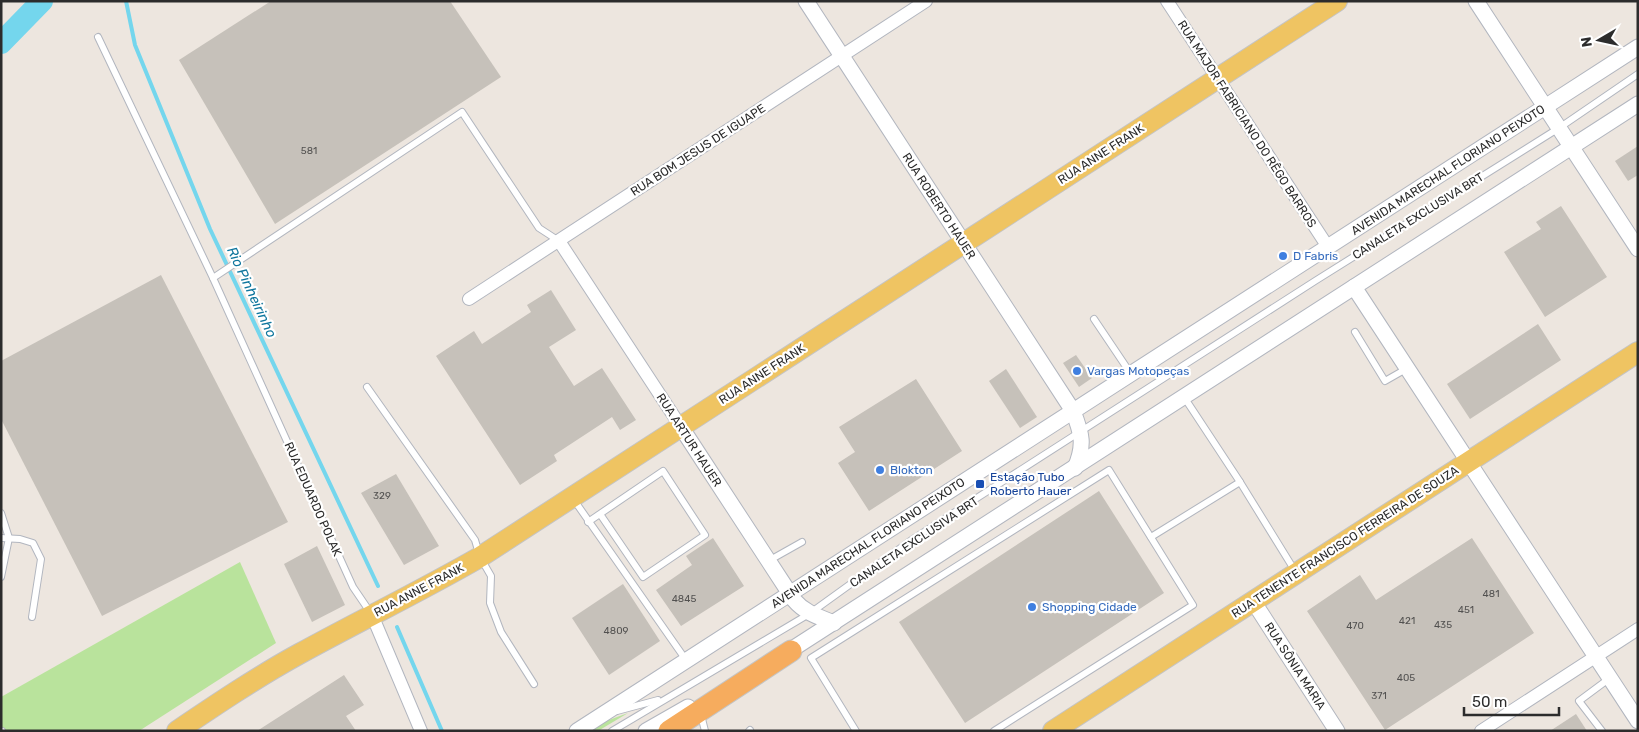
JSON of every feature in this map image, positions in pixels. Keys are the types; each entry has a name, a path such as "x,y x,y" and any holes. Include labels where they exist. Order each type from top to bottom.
{"highway":[{"path":"671,730 702,721 791,651"}],"main road":[{"name":"RUA ANNE FRANK","path":"177,731 271,670 480,557 1337,1"},
{"name":"RUA TENENTE FRANCISCO FERREIRA DE SOUZA","path":"1053,731 1638,352"}],"street":[{"name":"RUA ROBERTO HAUER","path":"806,1 1073,411 1081,432"},
{"name":"RUA BOM JESUS DE IGUAPE","path":"469,299 926,1"},
{"name":"RUA MAJOR FABRICIANO DO RÊGO BARROS","path":"1167,1 1328,247"},
{"path":"1476,1 1638,249"},
{"name":"AVENIDA MARECHAL FLORIANO PEIXOTO","path":"577,731 1638,47"},
{"path":"646,731 791,651 1638,104"},
{"name":"RUA ARTUR HAUER","path":"559,241 790,593 801,608 810,614 834,623"},
{"path":"1354,287 1638,721"},
{"path":"1074,468 1081,450 1081,432"},
{"name":"RUA SÔNIA MARIA","path":"1253,601 1337,731"},
{"name":"RUA EDUARDO POLAK","path":"372,615 421,731"},
{"path":"1481,731 1638,629"}],"lane":[{"name":"RUA EDUARDO POLAK","path":"98,36 213,278 353,587 372,615"},
{"name":"CANALETA EXCLUSIVA BRT","path":"612,731 810,614 913,539 1558,128 1638,74"},
{"path":"213,278 462,112 539,228 559,241"},
{"path":"1094,319 1131,374"},
{"path":"1355,332 1384,381 1407,368"},
{"path":"367,387 475,540 480,557 492,576 490,603 502,632 534,684"},
{"path":"1184,397 1297,573"},
{"path":"856,731 811,658 1109,470 1193,605 994,731"},
{"path":"588,522 662,471 705,535 643,577 600,514"},
{"path":"1151,537 1240,482"},
{"path":"572,497 686,660"},
{"path":"1,513 5,538 1,577"},
{"path":"5,538 20,539 33,543 41,559 32,617"},
{"path":"768,561 802,542"},
{"path":"1602,731 1579,701 1610,678"},
{"name":"CANALETA EXCLUSIVA BRT","path":"599,716 667,698"}],"green space":[{"path":"240,562 276,643 139,731 1,731 1,697"},
{"path":"628,713 598,731 586,731 598,724"}],"building":[{"path":"271,1 450,1 501,77 275,224 179,60"},
{"path":"1638,146 1638,175 1628,181 1615,161"},
{"path":"1561,206 1607,277 1545,317 1504,252 1541,229 1536,222"},
{"path":"161,275 288,522 102,616 1,419 1,361"},
{"path":"551,290 576,330 549,347 574,386 602,368 636,420 620,430 612,417 554,455 557,461 520,485 436,356 474,331 482,344 531,312 527,305"},
{"path":"1538,324 1561,360 1470,419 1447,384"},
{"name":"Vargas Motopeças","path":"1076,355 1092,378 1079,387 1063,363"},
{"path":"1006,369 1037,417 1020,428 989,381"},
{"path":"916,379 962,451 869,511 838,463 855,452 839,427"},
{"path":"396,474 439,546 404,565 361,493"},
{"name":"Shopping Cidade","path":"1099,491 1164,593 965,723 899,622"},
{"path":"713,538 744,586 681,626 656,590 692,565 686,556"},
{"path":"1472,538 1534,633 1385,730 1307,611 1360,575 1376,600"},
{"path":"317,546 345,605 312,622 284,564"},
{"path":"623,584 660,641 609,675 572,618"},
{"path":"344,675 364,705 346,716 356,731 257,731"},
{"path":"1576,714 1587,731 1550,731"}],"waterway":[{"path":"1,43 42,1"},
{"name":"Rio Pinheirinho","path":"126,1 135,45 210,229 378,586"},
{"name":"Rio Pinheirinho","path":"397,627 442,731"}],"place":[{"name":"D Fabris","path":"1283,256"},
{"name":"Vargas Motopeças","path":"1077,371"},
{"name":"Blokton","path":"880,470"},
{"name":"Estação Tubo Roberto Hauer","path":"980,484"},
{"name":"Shopping Cidade","path":"1032,607"}]}
